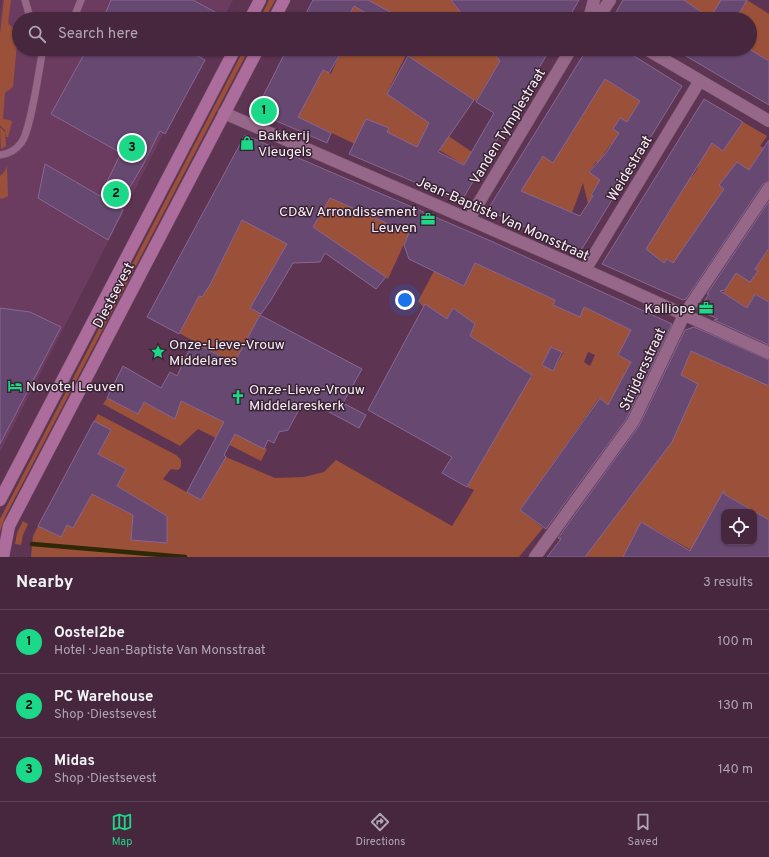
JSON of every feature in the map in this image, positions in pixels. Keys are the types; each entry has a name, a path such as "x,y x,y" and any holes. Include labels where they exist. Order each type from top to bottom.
{"main road":[{"path":"254,12 260,0"},
{"path":"278,12 284,0"},
{"name":"Diestsevest","path":"0,500 3,491 231,56"},
{"name":"Diestsevest","path":"3,557 9,526 254,56"}],"street":[{"path":"600,12 610,0"},
{"path":"592,1 592,12"},
{"name":"Vanden Tymplestraat","path":"469,219 567,56"},
{"path":"657,56 699,82 769,121"},
{"name":"Weidestraat","path":"585,270 699,82"},
{"name":"Jean-Baptiste Van Monsstraat","path":"224,113 585,270 769,353"},
{"name":"Strijdersstraat","path":"535,557 633,422 684,315 769,188"}],"lane":[{"path":"25,0 28,12"},
{"path":"76,12 81,0"},
{"path":"0,155 8,154 22,142 30,118 42,56"}],"shaded area":[{"path":"2,0 233,0 227,12 12,12 12,56 203,56 0,452 0,19"},
{"path":"4,0 11,0 8,23 12,27 12,56 16,56 13,87 5,93 3,119 10,120 12,122 8,137 6,137 5,130 0,125 0,34"},
{"path":"269,0 275,0 269,12 263,12"},
{"path":"357,0 451,0 460,12 351,12"},
{"path":"684,0 747,0 769,14 769,61 757,54 757,12 701,12"},
{"path":"240,56 245,56 5,517 0,532 0,519"},
{"path":"339,56 406,56 387,94 472,152 464,165 421,139 417,147 384,139 389,128 377,123 355,144 291,114 304,106 323,70 331,74"},
{"path":"408,56 497,56 501,61 476,101"},
{"path":"605,79 640,101 627,122 620,118 613,129 627,138 620,149 611,144 598,163 596,162 589,172 602,181 598,188 596,187 591,194 593,196 588,204 583,183 572,213 520,192 543,156 553,162"},
{"path":"743,122 767,136 760,146 764,148 749,170 737,162 719,185 727,192 678,267 668,259 664,263 638,245 660,227 673,206 686,174 692,177 698,168 696,166 711,143 723,150"},
{"path":"0,127 5,132 6,146 1,149"},
{"path":"7,166 8,196 2,199 0,198 0,176 5,171"},
{"path":"260,185 282,241 287,244 250,308 261,314 234,363 177,332 186,321 199,296 202,297 210,284"},
{"path":"330,198 409,233 388,279 313,227"},
{"path":"769,249 769,308 767,301 756,294 747,308 723,293 730,282 732,270 750,282 758,271 755,269"},
{"path":"450,260 443,276 463,286 475,263 555,300 553,305 579,316 584,307 649,338 618,355 631,362 608,405 599,398 520,510 543,528 519,557 31,557 33,536 38,526 61,537 67,525 73,528 92,494 133,515 131,540 167,542 167,516 117,486 126,469 98,454 111,430 94,421 98,414 176,455 181,460 181,467 178,470 171,469 163,479 201,500 226,457 275,478 304,477 324,472 336,460 452,526 474,490 467,487 530,378 533,376 470,336 475,324 453,308 446,321 423,307 418,301 434,271","holes":["551,347 563,353 553,371 542,365","588,352 595,355 590,366 584,362"]},
{"path":"691,351 769,386 769,520 757,513 757,509 750,509 723,493 691,550 641,522 623,557 585,557 697,384 681,375"},
{"path":"107,398 137,414 144,402 175,419 181,401 224,422 236,432 267,449 261,461 198,429 180,446 103,404"},
{"path":"23,521 28,524 23,535 21,545 15,544 17,533"}],"building":[{"path":"111,0 193,0 215,12 106,12"},
{"path":"313,0 368,0 390,12 364,12 354,6 351,12 307,12"},
{"path":"451,0 579,0 572,12 460,12"},
{"path":"623,0 684,0 701,12 616,12"},
{"path":"721,0 747,0 740,12 714,12"},
{"path":"757,54 769,61 769,105 686,56 757,56"},
{"path":"83,56 197,56 205,60 165,134 160,131 143,165 118,207 123,210 108,240 38,198 45,164 100,196 121,153 51,114"},
{"path":"283,56 339,56 329,73 323,70 298,117 331,133 327,143 258,113 257,108"},
{"path":"408,56 474,100 438,152 464,165 494,113 476,102 500,61 496,56 546,56 461,202 349,154 366,119 389,128 387,132 417,147 429,123 387,94"},
{"path":"583,56 634,56 682,86 580,252 492,212 490,206","holes":["605,79 640,101 627,122 620,118 613,129 619,133 606,153 589,172 600,180 591,195 593,196 580,216 521,191 543,156 553,163"]},
{"path":"704,99 743,122 723,151 712,143 646,249 664,263 667,259 673,263 724,189 719,185 737,162 749,170 769,140 769,181 763,184 686,299 683,300 602,264"},
{"path":"245,135 493,242 672,324 627,418 546,529 520,510 600,398 608,405 631,362 618,355 631,330 584,307 580,317 553,305 555,300 475,263 464,286 409,259 404,245 409,233 330,198 313,227 386,277 376,289 325,253 320,262 293,263 261,314 250,308 287,244 242,220 210,285 202,297 199,296 179,334 147,317"},
{"path":"769,201 769,248 755,269 758,271 750,282 736,273 725,290 720,291 747,308 755,294 769,302 769,345 714,320 718,319 698,310"},
{"path":"425,304 447,319 453,308 475,324 470,336 532,375 467,487 442,473 452,457 368,410"},
{"name":"Novotel Leuven","path":"0,308 30,312 61,327 0,444"},
{"path":"260,315 362,369 343,403 366,415 359,428 314,404 310,411 301,406 288,430 279,432 274,443 268,440 264,449 235,434 224,455 226,457 201,500 187,492 224,422 181,401 175,419 144,402 138,414 107,398 123,366 161,388 170,372 177,376 193,342 234,363"},
{"path":"694,327 769,360 769,386 691,351 681,375 698,384 672,442 585,557 547,557 561,539 558,538 639,426 685,330"},
{"path":"551,347 562,352 553,371 542,365"},
{"path":"94,421 111,430 98,454 126,469 117,486 167,516 167,543 131,540 133,515 92,494 73,528 67,525 61,537 38,526"},
{"path":"724,490 724,494 750,509 721,509 721,545 757,545 757,513 769,520 769,557 623,557 641,522 690,551"}],"waterway":[{"path":"32,544 185,557"}],"place":[{"name":"Oostel2be","path":"264,111"},
{"name":"Bakkerij Vleugels","path":"247,143"},
{"name":"Midas","path":"132,148"},
{"name":"PC Warehouse","path":"116,194"},
{"name":"CD&V Arrondissement Leuven","path":"428,219"},
{"name":"Kalliope","path":"706,308"},
{"name":"Onze-Lieve-Vrouw Middelares","path":"158,352"},
{"name":"Novotel Leuven","path":"15,386"},
{"name":"Onze-Lieve-Vrouw Middelareskerk","path":"238,397"}]}
